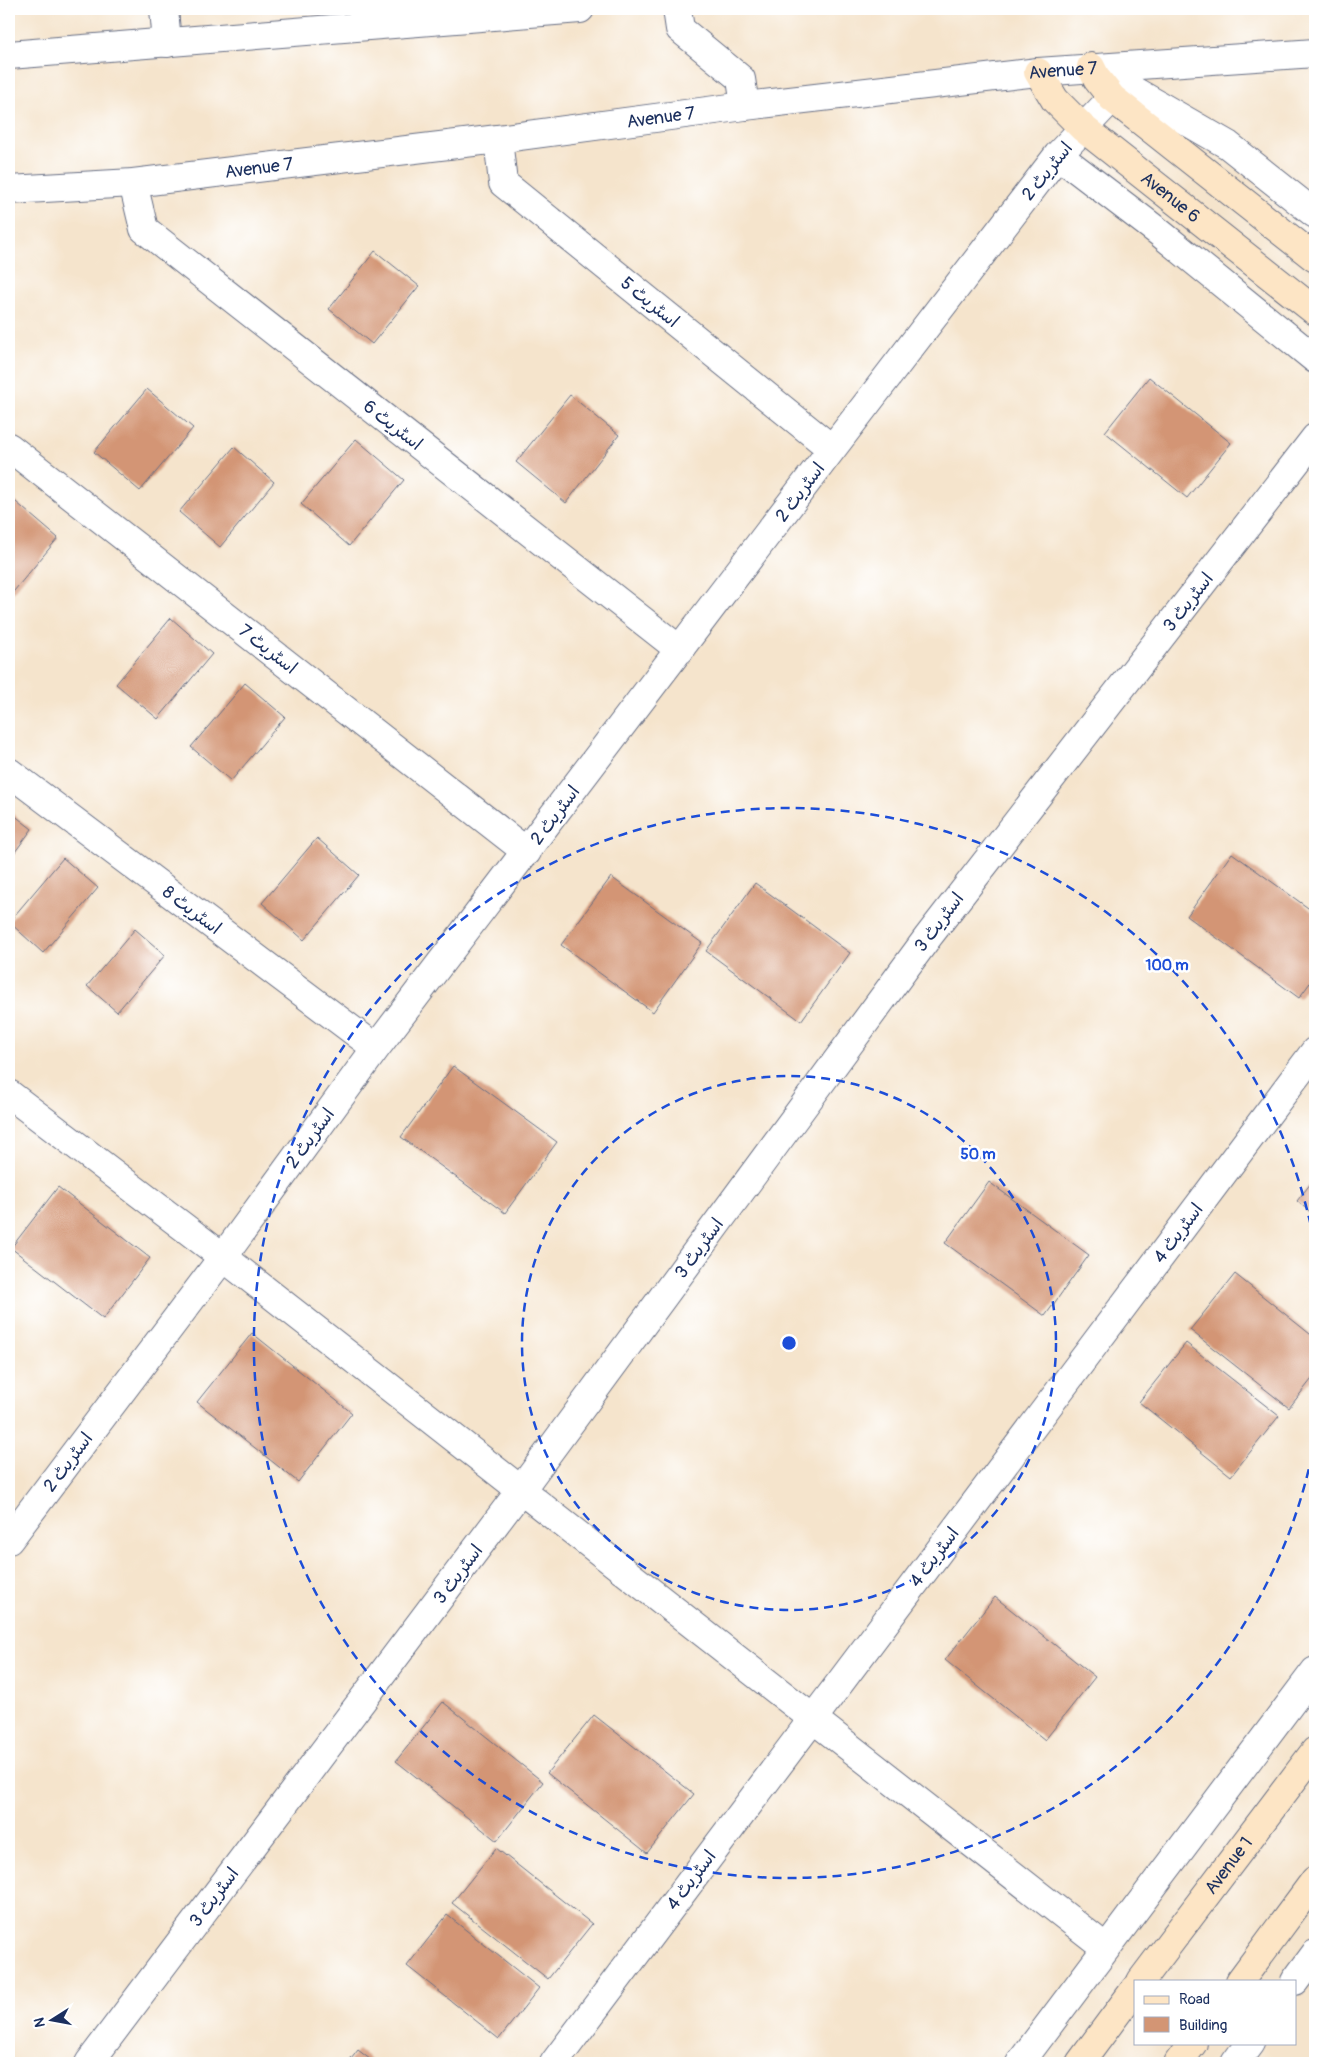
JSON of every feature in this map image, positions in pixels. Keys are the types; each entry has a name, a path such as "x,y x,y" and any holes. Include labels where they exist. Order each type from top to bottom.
{"main road":[{"path":"1091,67 1097,79 1112,98 1315,258"},
{"name":"Avenue 6","path":"1038,72 1055,100 1083,128 1315,311"},
{"name":"Avenue 1","path":"1142,1980 1315,1751"},
{"path":"1241,1980 1315,1880"},
{"path":"1080,2063 1134,1990"},
{"path":"1178,2063 1192,2044"}],"street":[{"path":"164,9 167,43"},
{"path":"9,55 537,10 580,9"},
{"path":"677,9 680,29 741,79 745,106"},
{"name":"Avenue 7","path":"9,190 133,183 498,139 745,106 1038,72 1315,53"},
{"path":"1091,67 1228,145 1315,214"},
{"name":"اسٹریٹ 2","path":"9,1540 224,1257 376,1048 832,449 1058,155 1112,98"},
{"name":"اسٹریٹ 5","path":"498,139 503,183 832,449"},
{"path":"1058,155 1160,233 1315,358"},
{"name":"اسٹریٹ 6","path":"133,183 144,229 680,650"},
{"name":"اسٹریٹ 3","path":"89,2063 520,1491 928,937 1315,438"},
{"name":"اسٹریٹ 7","path":"9,447 527,852"},
{"name":"اسٹریٹ 8","path":"9,772 376,1048"},
{"name":"اسٹریٹ 4","path":"554,2063 1315,1051"},
{"path":"9,1094 224,1257 520,1491 1106,1948"},
{"path":"1020,2063 1315,1671"},
{"path":"1296,1980 1315,1954"}],"building":[{"path":"375,251 419,286 372,344 329,309"},
{"path":"1149,377 1231,443 1187,498 1105,432"},
{"path":"147,389 193,428 140,491 94,452"},
{"path":"570,395 619,435 566,503 516,462"},
{"path":"356,439 404,480 349,546 301,504"},
{"path":"234,447 274,482 220,547 179,512"},
{"path":"9,496 58,538 9,597"},
{"path":"171,618 212,654 158,719 116,684"},
{"path":"245,683 285,717 231,781 191,747"},
{"path":"9,811 32,829 9,860"},
{"path":"317,838 359,875 304,940 262,903"},
{"path":"1232,853 1315,913 1315,976 1299,998 1187,916"},
{"path":"63,858 98,888 43,953 9,922"},
{"path":"611,877 702,943 653,1012 561,945"},
{"path":"755,883 850,953 801,1021 706,951"},
{"path":"135,929 165,955 117,1012 87,986"},
{"path":"453,1066 557,1142 505,1213 401,1137"},
{"path":"1315,1178 1315,1216 1297,1201"},
{"path":"989,1182 1089,1255 1045,1316 945,1243"},
{"path":"58,1187 150,1258 103,1319 11,1248"},
{"path":"1235,1274 1315,1338 1315,1375 1289,1408 1190,1330"},
{"path":"252,1333 352,1413 298,1482 197,1402"},
{"path":"1186,1343 1279,1416 1231,1476 1139,1402"},
{"path":"995,1597 1095,1677 1045,1740 945,1660"},
{"path":"443,1702 543,1782 497,1841 396,1761"},
{"path":"594,1715 694,1794 647,1853 547,1773"},
{"path":"496,1848 592,1924 548,1979 452,1903"},
{"path":"447,1915 539,1988 499,2039 407,1966"},
{"path":"358,2050 375,2063 348,2063"}]}
